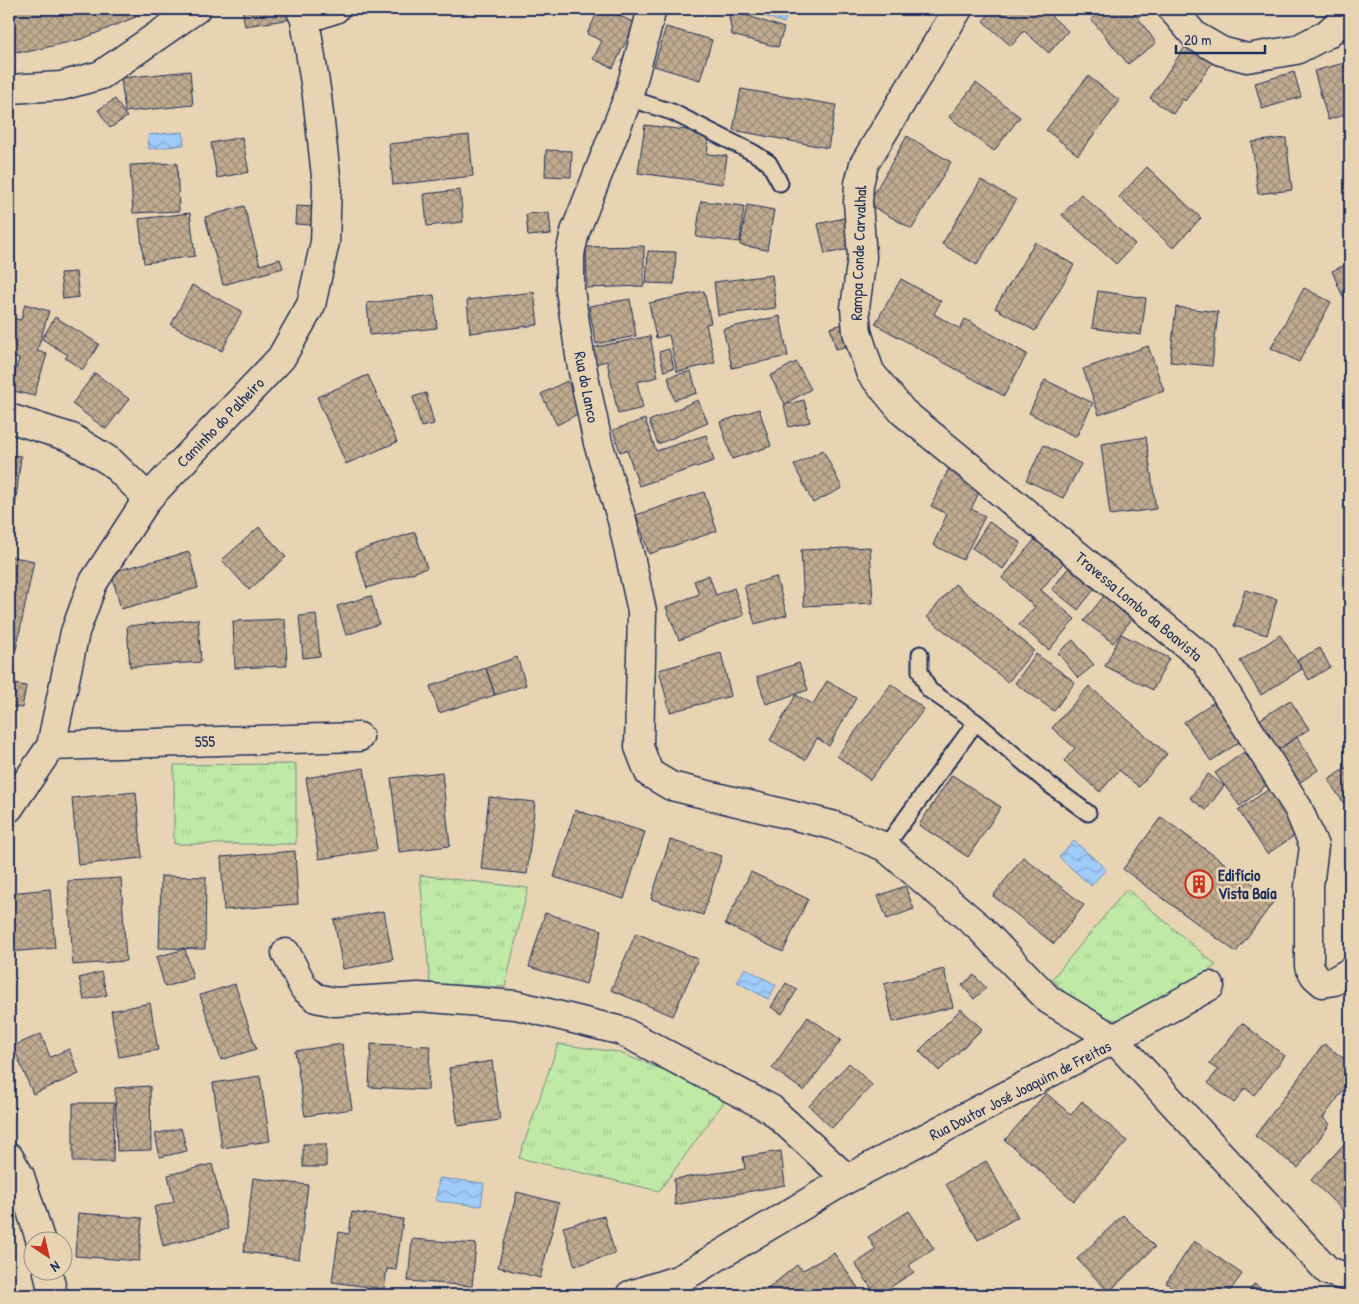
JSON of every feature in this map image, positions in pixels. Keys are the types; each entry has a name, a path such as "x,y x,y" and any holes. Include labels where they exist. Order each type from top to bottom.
{"street":[{"path":"9,89 61,86 101,75 196,9"},
{"path":"303,14 336,9"},
{"name":"Rua do Lanco","path":"652,9 628,98 575,232 570,254 570,290 581,362 598,443 622,520 642,611 639,747 649,773 671,786 832,825 885,847"},
{"name":"Rampa Conde Carvalhal","path":"870,372 856,332 855,308 862,257 858,203 859,184 864,164 958,9"},
{"path":"1172,9 1195,36 1221,51 1247,58 1296,50 1327,34 1350,13"},
{"name":"Caminho do Palheiro","path":"9,808 51,746 75,632 93,583 148,498 281,358 311,305 325,242 327,185 317,96 303,14"},
{"name":"Travessa Lombo da Boavista","path":"870,372 904,412 1205,660 1298,808 1314,846 1308,932 1309,966 1315,976 1323,982 1334,981 1350,972"},
{"path":"9,418 72,438 111,462 148,498"},
{"name":"555","path":"51,746 359,737"},
{"path":"885,847 980,928 1049,1000 1114,1039 1210,986"},
{"path":"286,953 304,988 316,998 335,1002 419,997 516,1005 622,1031 771,1109 847,1179"},
{"name":"Rua Doutor José Joaquim de Freitas","path":"630,1295 683,1287 847,1179 1114,1039 1328,1270 1350,1278"},
{"path":"9,1157 20,1176 38,1232"},
{"path":"50,1282 53,1295"}],"lane":[{"path":"628,98 672,112 754,153 769,163 780,183"},
{"path":"920,654 920,671 929,690 976,722 1050,785 1088,813"},
{"path":"885,847 976,722"}],"green space":[{"path":"296,764 296,844 174,844 174,765"},
{"path":"420,875 528,888 505,987 430,984"},
{"path":"1127,889 1216,965 1165,1005 1150,1012 1115,1020 1083,1011 1052,979"},
{"path":"558,1044 617,1052 690,1080 724,1102 659,1191 519,1158"}],"water":[{"path":"754,9 788,9 784,23 753,12"},
{"path":"183,132 184,145 149,149 148,135"},
{"path":"1074,841 1106,869 1091,886 1059,857"},
{"path":"745,968 776,985 768,999 737,982"},
{"path":"439,1178 484,1183 481,1206 436,1201"}],"building":[{"path":"9,9 155,9 82,39 27,52 9,51"},
{"path":"242,9 290,9 292,19 245,26"},
{"path":"599,9 605,9 635,23 613,68 593,59 602,41 587,34"},
{"path":"728,9 784,28 778,47 732,35"},
{"path":"994,9 1058,9 1051,16 1068,31 1049,53 1024,31 1011,46 983,21"},
{"path":"1107,9 1132,9 1156,43 1128,64 1091,19"},
{"path":"666,27 712,40 700,80 654,66"},
{"path":"1187,44 1213,62 1185,101 1183,99 1173,114 1150,98"},
{"path":"1348,62 1350,70 1350,113 1328,120 1314,71"},
{"path":"190,71 193,105 125,112 121,78"},
{"path":"1294,72 1301,97 1262,109 1255,83"},
{"path":"1088,76 1120,101 1078,155 1046,130"},
{"path":"976,83 1020,117 994,151 949,117"},
{"path":"741,89 836,105 828,148 733,130"},
{"path":"115,99 127,117 110,128 98,110"},
{"path":"645,125 710,133 707,154 727,156 723,184 638,173"},
{"path":"469,135 473,176 393,185 389,144"},
{"path":"907,136 951,162 912,229 868,204"},
{"path":"242,137 249,172 217,178 211,143"},
{"path":"1286,138 1292,190 1258,194 1252,142"},
{"path":"546,150 572,151 571,177 545,176"},
{"path":"177,163 179,211 133,213 130,165"},
{"path":"1147,167 1201,218 1173,248 1119,197"},
{"path":"981,180 1016,200 977,265 942,244"},
{"path":"460,190 463,222 427,226 424,194"},
{"path":"1081,194 1135,244 1116,264 1062,215"},
{"path":"701,201 744,206 740,242 696,237"},
{"path":"747,205 774,210 767,250 740,245"},
{"path":"244,206 260,265 280,259 283,268 223,285 205,217"},
{"path":"296,206 313,207 312,225 295,224"},
{"path":"549,212 551,234 528,236 526,214"},
{"path":"190,213 195,256 144,263 139,219"},
{"path":"852,216 859,247 825,254 818,224"},
{"path":"1035,242 1074,265 1035,331 995,308"},
{"path":"644,246 644,286 587,288 586,247"},
{"path":"648,251 676,252 674,284 646,283"},
{"path":"1347,264 1350,272 1350,294 1343,297 1332,271"},
{"path":"76,272 79,297 63,299 60,273"},
{"path":"772,275 776,308 718,315 714,282"},
{"path":"901,279 941,301 934,314 960,329 965,319 1027,354 1004,396 875,324"},
{"path":"192,285 242,311 222,351 171,325"},
{"path":"1304,288 1331,302 1299,362 1271,348"},
{"path":"704,291 711,323 706,324 715,363 677,372 669,335 656,338 649,303"},
{"path":"1098,291 1146,298 1141,335 1092,328"},
{"path":"534,292 538,325 470,333 467,300"},
{"path":"434,295 437,328 370,335 367,303"},
{"path":"630,299 636,336 596,344 589,306"},
{"path":"25,304 49,311 37,351 47,354 34,396 10,390 19,359 9,356 9,317 21,320"},
{"path":"1176,307 1218,312 1212,366 1170,362"},
{"path":"780,316 788,356 732,368 723,329"},
{"path":"55,317 99,344 83,370 65,358 68,355 42,339"},
{"path":"849,322 855,344 836,349 830,328"},
{"path":"650,336 658,377 637,382 643,408 618,414 607,361 595,364 591,348"},
{"path":"1148,346 1164,391 1099,415 1083,369"},
{"path":"669,349 674,368 664,371 659,352"},
{"path":"796,362 811,389 785,404 770,376"},
{"path":"691,371 697,393 674,400 668,377"},
{"path":"95,373 129,399 106,429 72,404"},
{"path":"368,375 397,442 346,464 317,397"},
{"path":"1045,380 1093,403 1076,437 1029,413"},
{"path":"567,381 583,411 557,425 541,394"},
{"path":"426,393 434,424 421,427 413,397"},
{"path":"698,400 708,423 658,444 649,421"},
{"path":"804,400 810,422 789,427 784,405"},
{"path":"759,409 771,446 732,459 720,422"},
{"path":"645,419 656,451 706,435 714,461 639,486 627,450 620,452 613,430"},
{"path":"1146,437 1156,509 1110,515 1101,444"},
{"path":"1044,445 1081,464 1063,498 1026,480"},
{"path":"823,450 842,488 813,503 794,465"},
{"path":"9,455 21,456 15,508 9,508"},
{"path":"950,466 984,482 971,509 985,516 963,560 933,545 947,514 931,506"},
{"path":"704,492 717,531 649,554 636,515"},
{"path":"989,522 1021,543 1003,569 972,548"},
{"path":"259,527 286,557 249,590 222,560"},
{"path":"415,532 427,568 367,588 355,552"},
{"path":"1037,537 1065,561 1041,590 1075,619 1049,650 1019,625 1035,607 1002,578"},
{"path":"870,547 873,603 804,606 801,550"},
{"path":"189,552 198,588 121,609 111,572"},
{"path":"9,556 34,561 16,650 9,648"},
{"path":"1073,562 1099,583 1078,610 1052,589"},
{"path":"709,575 716,595 734,588 744,615 679,640 666,607 699,594 694,581"},
{"path":"776,577 787,615 755,624 744,586"},
{"path":"955,584 1034,650 1008,682 927,617"},
{"path":"1245,590 1277,599 1267,635 1234,626"},
{"path":"1108,591 1136,614 1113,643 1084,621"},
{"path":"371,596 379,624 346,635 337,606"},
{"path":"316,614 320,656 303,658 299,616"},
{"path":"198,619 201,662 130,667 127,626"},
{"path":"285,619 287,666 235,668 233,621"},
{"path":"1121,634 1169,658 1153,690 1105,666"},
{"path":"1280,635 1302,669 1261,695 1240,661"},
{"path":"1073,640 1094,665 1078,678 1058,653"},
{"path":"1320,648 1330,667 1309,680 1297,660"},
{"path":"721,653 731,696 670,712 659,670"},
{"path":"1036,654 1075,682 1054,711 1015,683"},
{"path":"517,657 526,685 495,695 486,668"},
{"path":"799,663 808,690 766,704 757,677"},
{"path":"486,668 495,695 439,713 430,686"},
{"path":"827,681 856,698 829,746 817,738 805,760 770,740 796,695 813,704"},
{"path":"9,683 26,686 22,708 9,706"},
{"path":"891,684 924,709 870,780 837,756"},
{"path":"1089,686 1167,754 1139,787 1119,770 1100,792 1064,761 1075,748 1052,728"},
{"path":"1290,700 1309,729 1279,749 1259,720"},
{"path":"1214,702 1241,741 1211,761 1184,722"},
{"path":"1297,737 1318,770 1299,783 1278,750"},
{"path":"1244,752 1268,784 1240,806 1215,773"},
{"path":"1350,765 1350,812 1328,780"},
{"path":"364,768 377,850 319,859 306,778"},
{"path":"442,772 450,846 399,852 391,778"},
{"path":"1208,774 1224,786 1206,810 1190,798"},
{"path":"952,775 1001,807 968,857 919,825"},
{"path":"1271,788 1300,832 1267,854 1238,810"},
{"path":"136,792 142,858 78,865 72,798"},
{"path":"489,797 535,802 527,874 481,869"},
{"path":"575,810 645,832 624,899 554,877"},
{"name":"Edifício Vista Baía","path":"1161,817 1275,900 1236,952 1123,869"},
{"path":"670,840 722,856 703,915 651,899"},
{"path":"295,851 298,904 224,910 221,857"},
{"path":"1023,857 1084,905 1054,944 993,896"},
{"path":"751,872 808,899 783,952 725,924"},
{"path":"161,876 206,877 205,949 159,948"},
{"path":"121,878 126,961 73,965 68,881"},
{"path":"905,886 914,909 887,919 878,896"},
{"path":"50,889 55,948 9,952 9,893"},
{"path":"384,911 393,960 343,969 334,920"},
{"path":"545,913 602,930 586,984 529,967"},
{"path":"636,933 698,959 673,1016 611,990"},
{"path":"185,949 193,978 165,987 156,957"},
{"path":"944,969 953,1007 893,1022 884,984"},
{"path":"101,972 107,995 84,1000 79,978"},
{"path":"974,975 986,988 974,999 962,985"},
{"path":"786,983 797,990 782,1014 771,1007"},
{"path":"235,984 256,1049 221,1060 200,995"},
{"path":"150,1003 158,1050 119,1057 111,1011"},
{"path":"961,1009 982,1029 939,1071 919,1051"},
{"path":"808,1017 841,1040 804,1091 772,1068"},
{"path":"1242,1023 1285,1056 1254,1095 1245,1088 1234,1103 1208,1083 1218,1070 1209,1064"},
{"path":"41,1034 50,1057 69,1049 79,1074 33,1094 13,1046"},
{"path":"342,1044 352,1109 305,1116 295,1051"},
{"path":"371,1044 430,1046 428,1090 369,1087"},
{"path":"1324,1044 1350,1063 1350,1081 1323,1118 1330,1124 1298,1168 1255,1136"},
{"path":"492,1061 500,1120 458,1126 449,1068"},
{"path":"849,1063 872,1085 832,1128 809,1106"},
{"path":"260,1076 270,1141 222,1148 213,1083"},
{"path":"150,1086 151,1150 117,1151 115,1088"},
{"path":"1046,1093 1071,1115 1082,1101 1127,1141 1074,1201 1005,1140"},
{"path":"73,1103 114,1103 113,1162 73,1162"},
{"path":"181,1128 187,1151 160,1157 155,1134"},
{"path":"1345,1143 1350,1148 1350,1217 1311,1180"},
{"path":"303,1144 326,1144 326,1167 303,1167"},
{"path":"781,1151 785,1185 675,1205 674,1179 745,1169 743,1157"},
{"path":"986,1161 1018,1217 978,1240 946,1184"},
{"path":"212,1164 228,1229 163,1246 154,1207 174,1202 168,1175"},
{"path":"253,1178 308,1185 299,1259 244,1252"},
{"path":"517,1192 559,1203 540,1278 498,1267"},
{"path":"909,1211 934,1249 909,1265 914,1272 876,1295 855,1264 876,1250 868,1237"},
{"path":"352,1212 403,1219 396,1270 387,1269 384,1289 332,1282 339,1232 349,1234"},
{"path":"78,1213 142,1218 139,1261 75,1256"},
{"path":"1123,1215 1155,1247 1109,1292 1077,1259"},
{"path":"604,1216 615,1254 575,1266 563,1227"},
{"path":"412,1239 476,1244 472,1286 408,1281"},
{"path":"1194,1241 1242,1274 1227,1295 1185,1295 1166,1283"},
{"path":"834,1253 858,1288 844,1295 760,1295 797,1265 803,1270"},
{"path":"1254,1284 1271,1295 1247,1295"}],"place":[{"name":"Edifício Vista Baía","path":"1199,884"}]}
